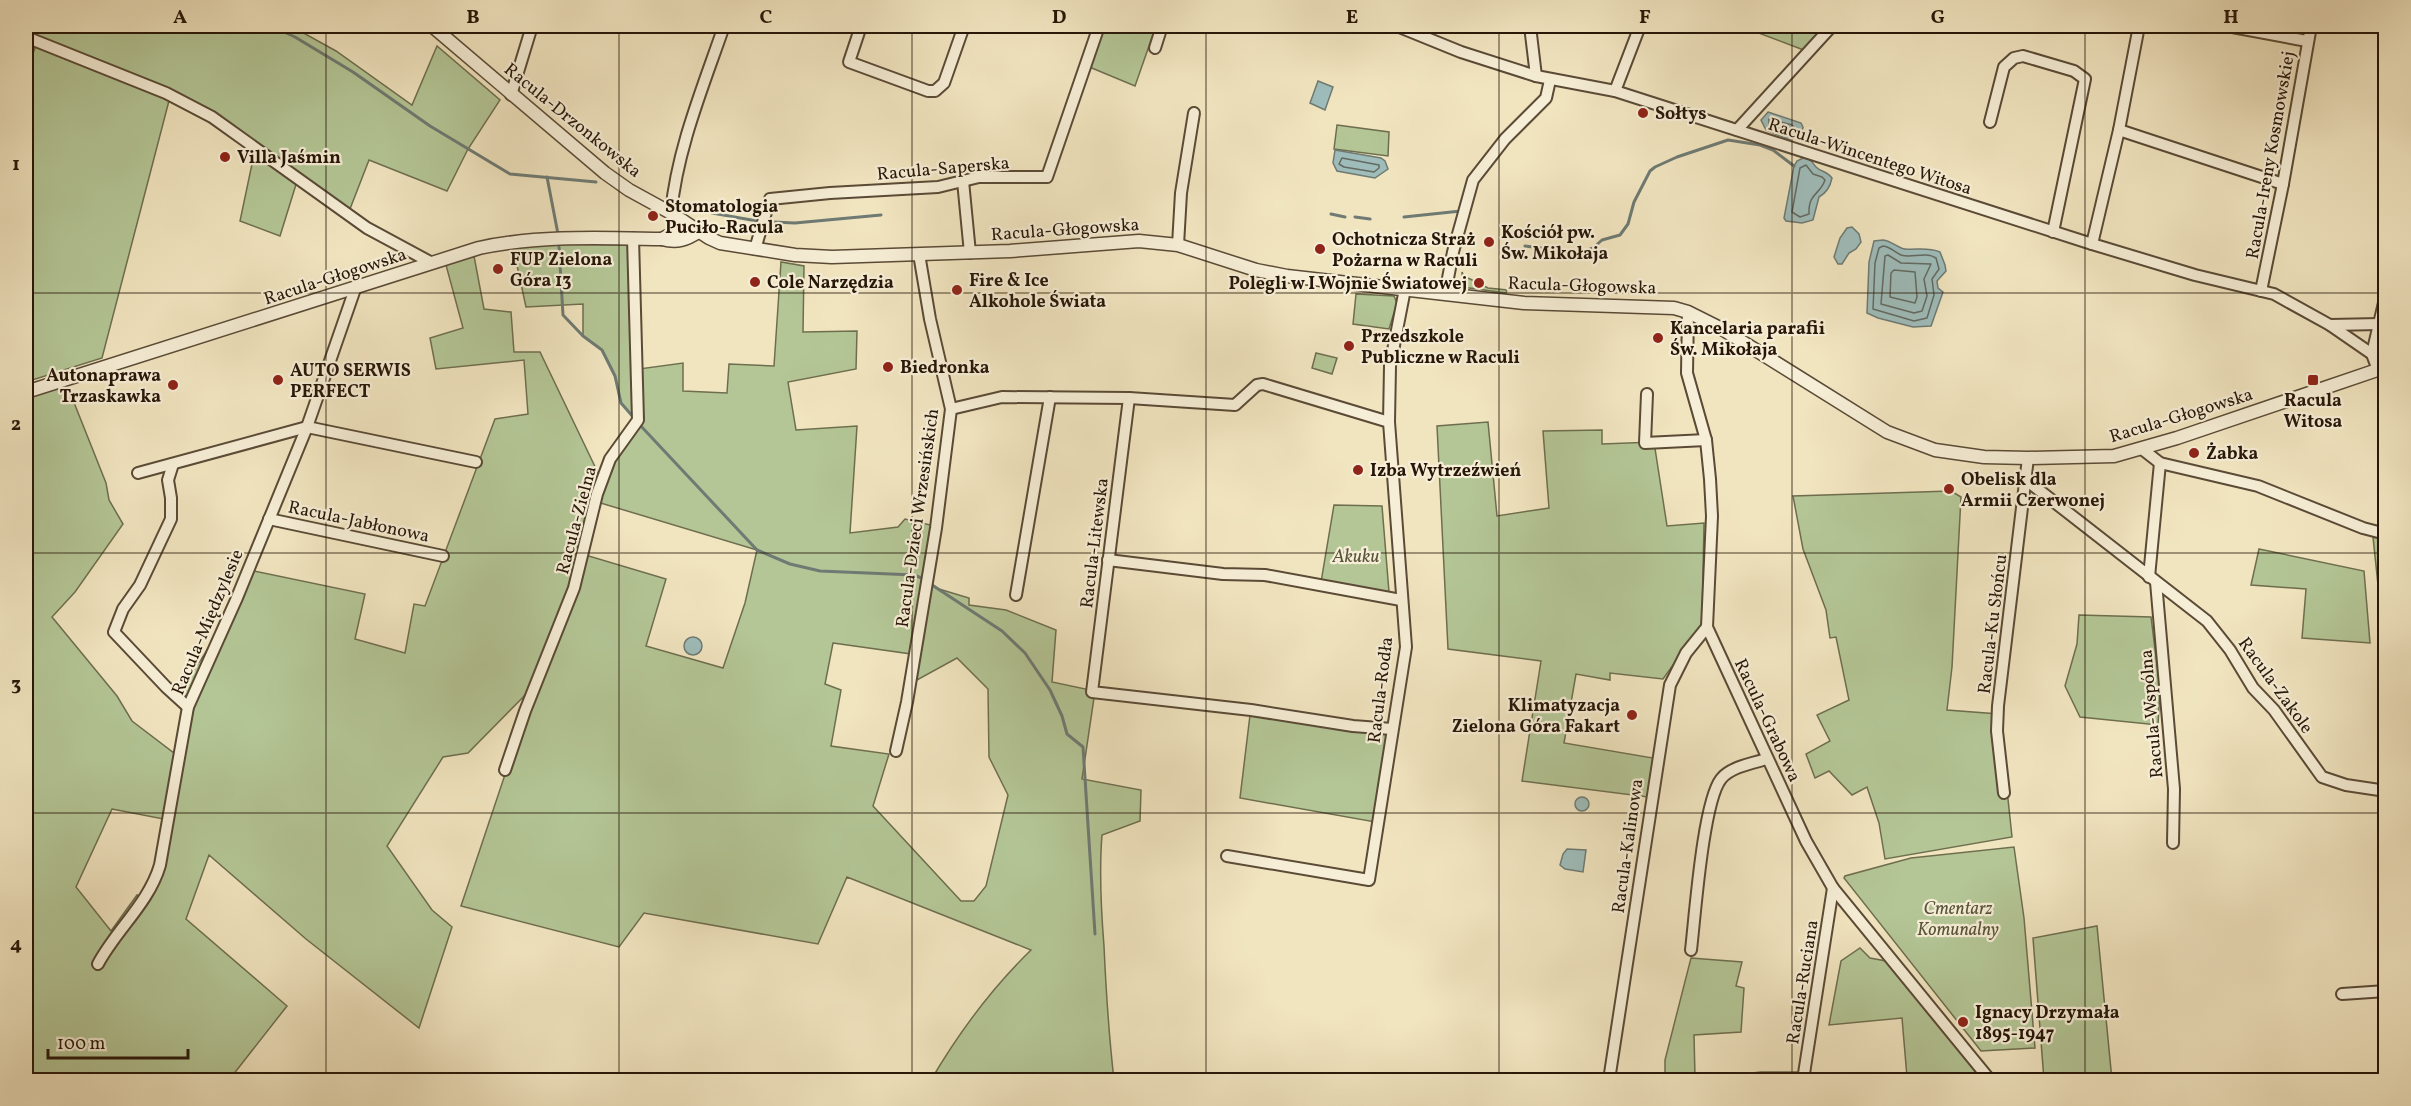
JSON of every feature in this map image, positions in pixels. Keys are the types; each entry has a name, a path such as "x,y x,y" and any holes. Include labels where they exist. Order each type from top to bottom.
{"street":[{"name":"Racula-Drzonkowska","path":"432,26 619,184 671,213 698,232"},
{"path":"511,95 532,26"},
{"path":"671,213 674,185 686,140 724,26"},
{"path":"861,26 849,62 928,91 935,91 944,83 964,26"},
{"name":"Racula-Saperska","path":"755,249 770,199 938,187 979,177 1045,178 1049,174 1099,26"},
{"path":"1155,48 1162,26"},
{"name":"Racula-Wincentego Witosa","path":"1397,26 1461,52 1536,76 1615,91 2053,232 2195,275 2274,294 2330,325 2372,354"},
{"path":"1530,26 1536,76"},
{"path":"1615,91 1640,26"},
{"path":"1737,130 1832,26"},
{"path":"2092,244 2119,130 2139,26"},
{"path":"2227,26 2307,41"},
{"name":"Racula-Ireny Kosmowskiej","path":"2261,291 2311,26"},
{"path":"26,37 166,93 213,117 358,223 432,263"},
{"path":"1990,122 2004,67 2014,58 2023,56 2074,71 2085,79 2053,232"},
{"path":"1445,294 1453,252 1473,180 1505,139 1545,98 1550,80"},
{"path":"1178,245 1181,193 1194,113"},
{"path":"2119,130 2283,184"},
{"path":"963,181 970,253"},
{"path":"663,239 683,221"},
{"name":"Racula-Głogowska","path":"26,392 432,263 504,243 578,238 663,239 674,242 684,240 698,232 720,243 815,256 970,253 1139,241 1178,245 1272,274 1562,305 1660,306 1688,312 1728,333 1847,409 1903,440 1952,454 2028,458 2107,457 2142,449 2382,368"},
{"name":"Racula-Zielna","path":"505,770 525,711 574,588 597,494 610,459 636,423 633,238"},
{"name":"Racula-Dzieci Wrzesińskich","path":"896,751 936,528 951,409 930,319 919,254"},
{"name":"Racula-Międzylesie","path":"98,964 109,943 154,883 160,866 188,707 307,427 355,289"},
{"name":"Racula-Rodła","path":"1227,856 1369,880 1406,647 1389,422 1390,366 1404,289"},
{"path":"2382,368 2372,354 2385,294"},
{"name":"Racula-Grabowa","path":"1688,312 1687,373 1706,440 1712,516 1707,627 1767,759 1820,867 1833,888 1990,1080"},
{"path":"2330,325 2380,324"},
{"path":"951,409 1002,397 1129,398 1235,405 1257,386 1263,384 1389,422"},
{"path":"1647,394 1644,443 1706,440"},
{"path":"1016,595 1050,397"},
{"name":"Racula-Litewska","path":"1129,398 1092,692 1392,729"},
{"path":"138,473 307,427 476,462"},
{"path":"2142,449 2160,463 2258,486 2363,528 2385,534"},
{"name":"Racula-Ku Słońcu","path":"2004,793 1997,731 1998,715 2028,458"},
{"path":"2152,579 2160,463"},
{"path":"173,464 168,480 171,519 140,585 123,609 114,633 165,687 188,707"},
{"name":"Racula-Zakole","path":"2026,480 2210,624 2230,650 2253,688 2274,710 2322,777 2346,785 2385,790"},
{"name":"Racula-Jabłonowa","path":"269,519 442,556"},
{"path":"1108,560 1222,574 1265,575 1401,600"},
{"name":"Racula-Wspólna","path":"2152,579 2174,789 2173,843"},
{"name":"Racula-Kalinowa","path":"1609,1080 1670,685 1686,653 1707,627"},
{"path":"1691,950 1704,846 1711,801 1716,787 1722,777 1730,772 1767,759"},
{"name":"Racula-Ruciana","path":"1803,1080 1833,888"},
{"path":"2342,993 2385,991"}],"green space":[{"path":"26,26 291,26 336,51 412,105 437,46 500,100 468,149 447,191 369,160 348,214 298,178 280,236 240,221 256,145 171,93 102,358 26,382 26,70 38,41 26,36"},
{"path":"1101,26 1156,26 1135,86 1087,66"},
{"path":"1740,26 1833,26 1809,52"},
{"path":"1337,125 1389,132 1388,156 1334,149"},
{"path":"543,244 629,245 632,370 683,363 683,391 727,393 729,364 774,366 781,262 804,266 803,332 857,331 856,369 788,382 796,430 857,426 850,533 898,527 905,519 935,526 926,580 939,589 969,598 969,605 1006,610 1056,630 1052,682 1095,691 1082,779 1141,790 1140,821 1102,835 1101,904 1114,1080 931,1080 976,1012 1031,950 847,877 818,944 644,913 619,947 461,906 535,685 468,753 443,757 387,846 432,910 452,927 419,1028 306,939 209,855 186,919 287,1006 229,1080 26,1080 26,398 67,385 106,483 109,500 123,524 75,592 52,617 117,696 132,721 178,756 183,710 178,684 189,675 208,648 244,569 365,594 355,639 405,653 414,604 425,606 495,419 528,414 524,360 436,369 430,338 463,328 446,265 474,256 484,309 511,312 514,352 540,352 600,477 636,421 621,403 615,376 602,350 583,336 583,304 526,307 513,247","holes":["594,501 757,550 745,603 723,668 646,646 666,579 582,554","833,643 911,654 908,685 957,658 988,689 989,757 1008,795 986,886 974,901 961,901 873,806 889,754 831,746 841,690 825,684","112,809 169,820 155,880 143,897 137,895 111,931 76,887"]},
{"path":"1462,272 1464,276 1488,288 1507,290 1506,293 1462,287"},
{"path":"1356,294 1394,296 1397,303 1389,329 1353,324"},
{"path":"1316,353 1337,358 1332,374 1312,368"},
{"path":"1488,422 1497,516 1549,508 1543,431 1602,430 1602,444 1654,442 1667,526 1704,523 1702,625 1663,679 1610,673 1610,680 1576,674 1564,743 1653,758 1648,797 1522,781 1541,661 1448,649 1437,426"},
{"path":"1951,491 1961,497 1952,667 1947,710 1999,714 2012,837 1885,859 1879,823 1867,787 1852,795 1829,771 1815,778 1806,754 1830,741 1817,715 1849,700 1836,637 1830,638 1826,610 1803,549 1793,496"},
{"name":"Akuku","path":"1334,505 1382,506 1389,592 1321,582"},
{"path":"2373,537 2385,540 2385,652"},
{"path":"2259,549 2364,571 2370,643 2302,638 2306,589 2251,585"},
{"path":"2079,615 2151,617 2160,690 2158,725 2080,717 2065,686 2077,644"},
{"path":"1250,715 1388,732 1375,822 1240,798"},
{"name":"Cmentarz Komunalny","path":"2014,847 2024,918 2035,1048 1981,1051 1844,878 1911,858"},
{"path":"2097,926 2112,1080 2044,1080 2033,938"},
{"path":"1860,948 1870,958 1886,961 1982,1080 1869,1080 1907,1077 1902,1018 1829,1025 1841,961"},
{"path":"1691,958 1742,962 1736,986 1744,988 1741,1032 1694,1035 1695,1077 1761,1072 1807,1072 1806,1080 1665,1080 1665,1060"},
{"path":"2385,1073 2385,1080 2285,1080"}],"water":[{"path":"1318,81 1333,87 1325,110 1310,103"},
{"path":"1768,112 1801,123 1803,127 1801,135 1790,140 1766,130 1761,120"},
{"path":"1335,150 1381,158 1388,169 1375,178 1337,171 1333,163"},
{"path":"1805,157 1832,178 1829,187 1819,197 1813,220 1802,223 1786,221 1784,218 1794,166 1797,161"},
{"path":"1852,227 1859,234 1861,242 1849,253 1842,264 1838,264 1834,257 1840,238 1847,228"},
{"path":"1883,240 1903,249 1927,249 1940,252 1946,271 1937,281 1938,288 1943,292 1931,326 1913,327 1867,313 1869,262 1874,241"},
{"path":"693,637 699,640 702,646 699,652 693,655 687,652 684,646 687,640"},
{"path":"1579,797 1585,797 1589,804 1585,811 1579,811 1575,807 1575,801"},
{"path":"1567,849 1586,850 1583,872 1565,869 1560,865"}],"waterway":[{"path":"271,26 295,37 353,72 430,126 510,174 596,182"},
{"path":"1525,246 1580,253 1593,248 1602,240 1620,235 1628,224 1634,202 1650,171 1677,157 1728,140 1760,145 1773,150 1794,166"},
{"path":"547,177 558,234"},
{"path":"1404,217 1461,211"},
{"path":"712,213 757,221"},
{"path":"1331,214 1345,217"},
{"path":"773,222 795,223 881,215"},
{"path":"1355,217 1370,219"},
{"path":"559,247 563,315 583,336 602,350 615,376 621,403 635,419"},
{"path":"639,424 757,550 790,564 820,571 914,575 924,579"},
{"path":"929,583 1002,631 1025,653 1050,690 1062,716 1067,734 1083,747 1095,934"}],"place":[{"name":"Sołtys","path":"1643,113"},
{"name":"Villa Jaśmin","path":"225,157"},
{"name":"Stomatologia Puciło-Racula","path":"653,216"},
{"name":"Kościół pw. Św. Mikołaja","path":"1489,242"},
{"name":"Ochotnicza Straż Pożarna w Raculi","path":"1320,249"},
{"name":"FUP Zielona Góra 13","path":"498,269"},
{"name":"Cole Narzędzia","path":"755,282"},
{"name":"Polegli w I Wojnie Światowej","path":"1479,283"},
{"name":"Fire & Ice Alkohole Świata","path":"957,290"},
{"name":"Kancelaria parafii Św. Mikołaja","path":"1658,338"},
{"name":"Przedszkole Publiczne w Raculi","path":"1349,346"},
{"name":"Biedronka","path":"888,367"},
{"name":"AUTO SERWIS PERFECT","path":"278,380"},
{"name":"Racula Witosa","path":"2313,380"},
{"name":"Autonaprawa Trzaskawka","path":"173,385"},
{"name":"Żabka","path":"2194,453"},
{"name":"Izba Wytrzeźwień","path":"1358,470"},
{"name":"Obelisk dla Armii Czerwonej","path":"1949,489"},
{"name":"Klimatyzacja Zielona Góra Fakart","path":"1632,715"},
{"name":"Ignacy Drzymała 1895-1947","path":"1963,1022"}]}
